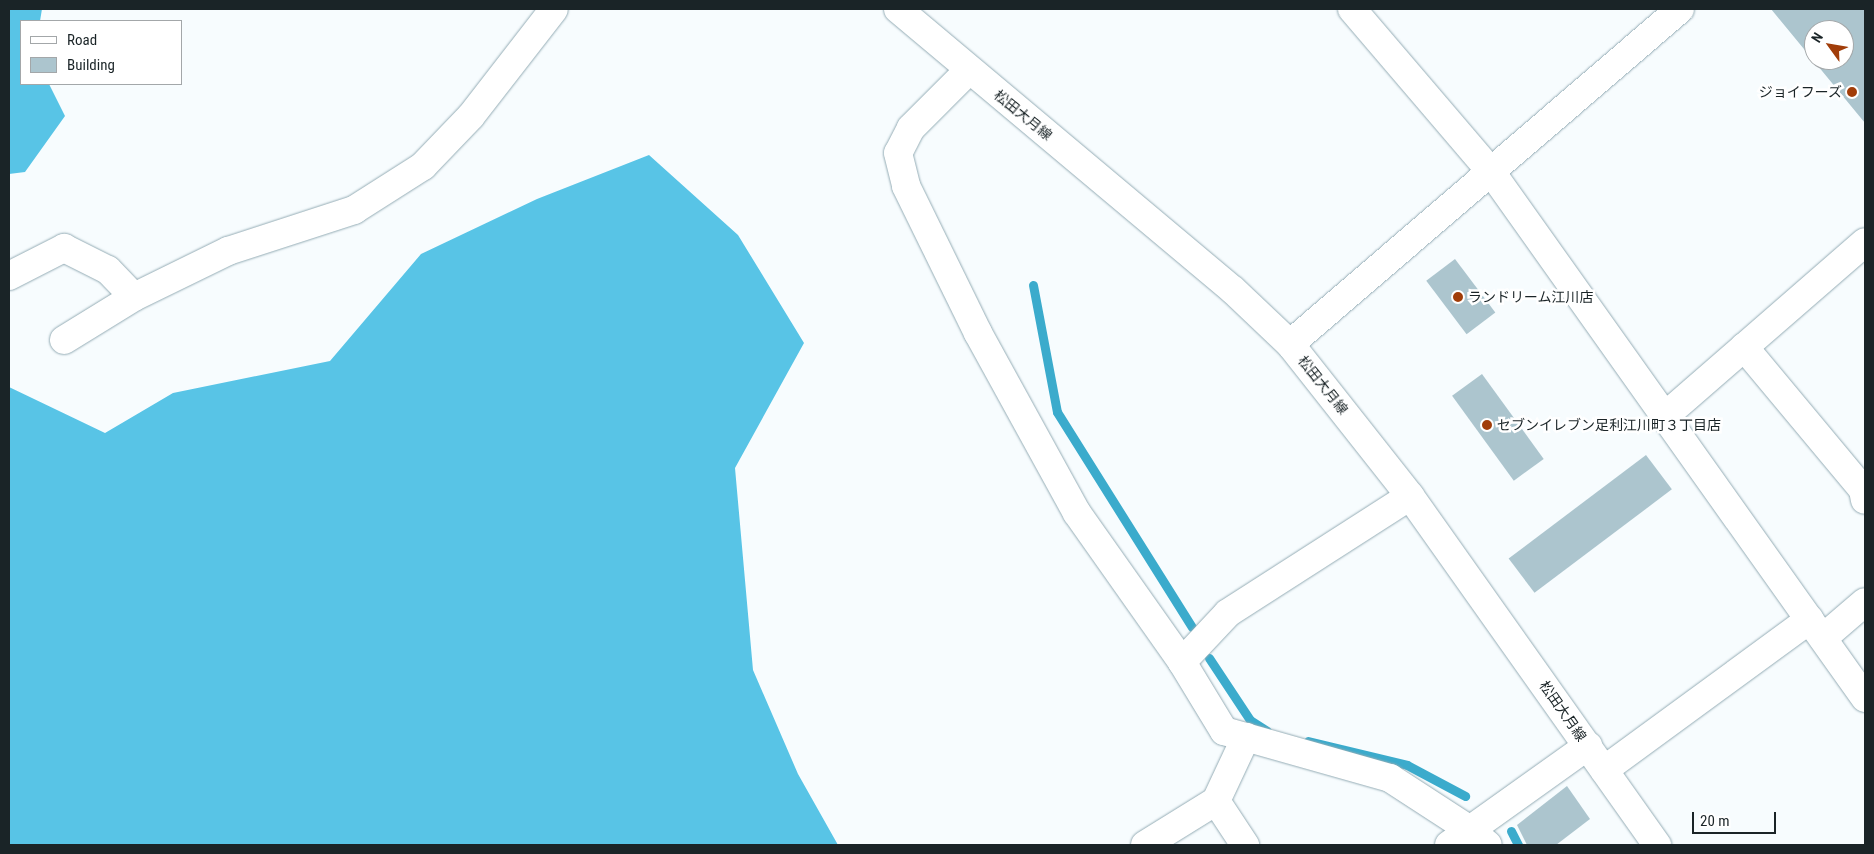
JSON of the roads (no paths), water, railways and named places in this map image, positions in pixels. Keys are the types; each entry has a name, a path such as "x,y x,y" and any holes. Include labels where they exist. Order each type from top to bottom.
{"street":[{"path":"64,340 134,297 228,251 354,210 424,166 470,116 554,9"},
{"name":"松田大月線","path":"898,9 1226,283 1290,344 1410,496 1657,845"},
{"path":"1352,9 1492,173 1865,698"},
{"path":"1290,344 1492,173 1680,9"},
{"path":"969,70 911,128 898,154 906,186 978,333 1077,513 1182,662 1224,731 1390,778 1469,840 1588,746"},
{"path":"1664,416 1865,242"},
{"path":"9,276 64,248 108,270 134,297"},
{"path":"1744,347 1863,490 1865,500"},
{"path":"1182,662 1228,613 1410,496"},
{"path":"1604,770 1817,629 1865,602"},
{"path":"1145,845 1216,801 1246,737"},
{"path":"1216,801 1245,845"}],"waterway":[{"path":"1033,285 1057,412 1192,627"},
{"path":"1209,658 1250,720 1267,731"},
{"path":"1308,741 1407,765 1465,796"},
{"path":"1511,831 1518,845"}],"place":[{"name":"ジョイフーズ","path":"1852,92"},
{"name":"ランドリーム江川店","path":"1458,297"},
{"name":"セブンイレブン足利江川町３丁目店","path":"1487,425"}]}
